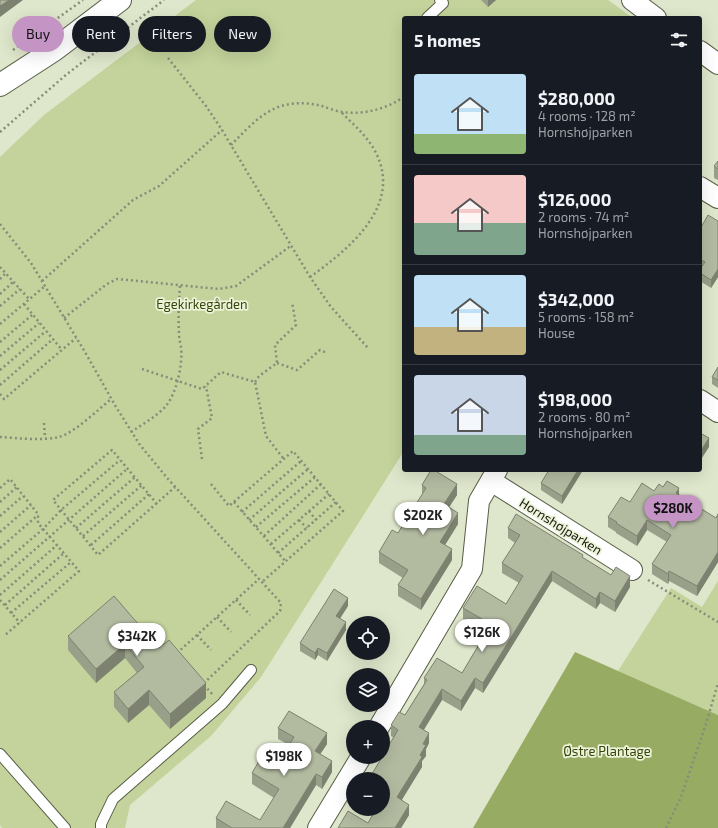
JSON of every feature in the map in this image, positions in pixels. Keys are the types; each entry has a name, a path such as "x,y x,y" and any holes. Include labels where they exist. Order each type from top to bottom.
{"main road":[{"path":"64,42 120,0"},
{"path":"0,85 51,52"},
{"path":"0,102 52,52"}],"street":[{"path":"632,0 653,16"},
{"path":"702,52 718,64"},
{"path":"702,188 718,198"},
{"path":"702,401 718,412"},
{"name":"Hornshøjparken","path":"383,720 472,569 479,501 494,475 632,570"},
{"path":"318,828 357,764"}],"lane":[{"path":"429,16 443,4 440,0"},
{"path":"101,828 113,799 222,704 251,670"},
{"path":"0,754 65,828"}],"path":[{"path":"60,16 82,0"},
{"path":"0,132 66,74 164,0"},
{"path":"168,58 206,106 222,130 331,308 368,348"},
{"path":"231,145 261,117 275,108 291,104 306,103 320,105 341,112 373,111 391,105 402,98"},
{"path":"310,276 334,259 365,229 379,207 383,183 382,170 376,152 364,136 341,112"},
{"path":"42,281 134,200 159,186 222,130"},
{"path":"0,224 31,263 131,432 176,487 281,603 280,611 203,684 198,679"},
{"path":"64,318 107,284 117,279 219,289 236,286 292,245"},
{"path":"0,267 29,300"},
{"path":"0,279 6,274"},
{"path":"0,294 13,282"},
{"path":"131,432 166,405 177,380 181,366 179,335 180,285"},
{"path":"0,324 45,286"},
{"path":"0,306 20,289"},
{"path":"277,363 275,345 296,326 292,302"},
{"path":"24,304 62,350"},
{"path":"0,342 32,315"},
{"path":"0,356 39,323"},
{"path":"0,370 46,331"},
{"path":"0,394 4,399 76,338"},
{"path":"0,384 52,339"},
{"path":"277,363 297,370 320,350 327,353"},
{"path":"277,363 259,376 255,382 266,436 283,458"},
{"path":"142,369 202,390 221,372 255,382"},
{"path":"202,459 198,429 212,418 206,386"},
{"path":"0,437 59,437 75,428 111,399"},
{"path":"44,423 45,438"},
{"path":"157,504 112,450 54,500 98,555 157,504 176,487"},
{"path":"211,484 229,506 283,458 293,451 343,511 262,582"},
{"path":"0,566 43,529 61,510 120,460"},
{"path":"242,512 301,461"},
{"path":"0,580 128,468"},
{"path":"249,520 308,469"},
{"path":"76,528 135,477"},
{"path":"256,527 315,477"},
{"path":"0,488 10,479 38,514 38,523 79,571 4,636"},
{"path":"264,536 321,484"},
{"path":"83,536 142,485"},
{"path":"0,502 17,487"},
{"path":"91,545 149,494"},
{"path":"271,544 329,494"},
{"path":"0,516 23,496"},
{"path":"234,502 286,562"},
{"path":"278,553 336,502"},
{"path":"0,532 31,505"},
{"path":"309,511 316,520"},
{"path":"0,548 38,514"},
{"path":"299,520 307,528"},
{"path":"0,595 57,544"},
{"path":"5,605 64,553"},
{"path":"11,613 71,562"},
{"path":"632,570 718,622"},
{"path":"175,655 259,579"},
{"path":"0,600 20,623"},
{"path":"236,600 250,615"},
{"path":"217,617 231,632"},
{"path":"197,635 211,650"},
{"path":"666,828 681,797 706,724 718,683"}],"green space":[{"name":"Egekirkegården","path":"196,0 608,0 630,16 402,16 402,454 261,677 211,736 130,805 125,828 2,828 0,825 0,157 44,115 127,52 130,52 130,50 138,44 138,52 206,52 206,16 175,16"},
{"path":"718,581 718,715 618,671 671,588 702,607"},
{"name":"Østre Plantage","path":"575,652 718,715 718,828 473,828"}],"building":[{"path":"0,0 9,0 0,6"},
{"path":"718,161 718,169 714,166"},
{"path":"708,215 718,221 718,269 711,280 702,274 702,266 705,262 702,260 702,226"},
{"path":"718,367 718,380 712,377"},
{"path":"702,434 709,438 702,449"},
{"path":"430,472 437,472 457,484 444,504 458,513 440,542 452,549 421,599 398,585 408,570 379,552 392,530 398,533 426,488 422,485"},
{"path":"548,472 577,472 562,496 541,483"},
{"path":"667,481 679,488 676,493 716,518 718,514 718,552 697,586 669,571 668,574 652,564 671,535 647,520 637,536 608,517 621,497 630,502 642,483 654,491 659,484 663,487"},
{"path":"516,514 583,555 582,557 611,575 616,567 630,576 615,601 600,592 596,599 552,571 483,683 475,678 461,701 442,689 419,727 429,733 423,744 426,745 420,755 422,757 397,797 409,805 395,828 338,828 346,814 346,816 356,816 368,823 372,816 390,816 390,772 373,772 378,764 390,764 390,743 398,730 391,725 399,712 405,715 427,680 424,678 437,658 462,673 480,643 477,642 489,623 463,608 477,586 506,604 523,576 502,563 520,535 508,528"},
{"path":"334,589 348,598 336,616 346,622 327,653 318,648 315,653 300,643"},
{"path":"114,596 159,648 169,640 206,683 170,714 149,690 128,709 114,692 144,667 125,644 96,669 68,636"},
{"path":"289,711 327,733 315,751 332,761 322,777 316,774 283,828 232,828 216,818 226,801 260,820 279,789 252,773 262,756 277,765 294,737 278,728"}]}
